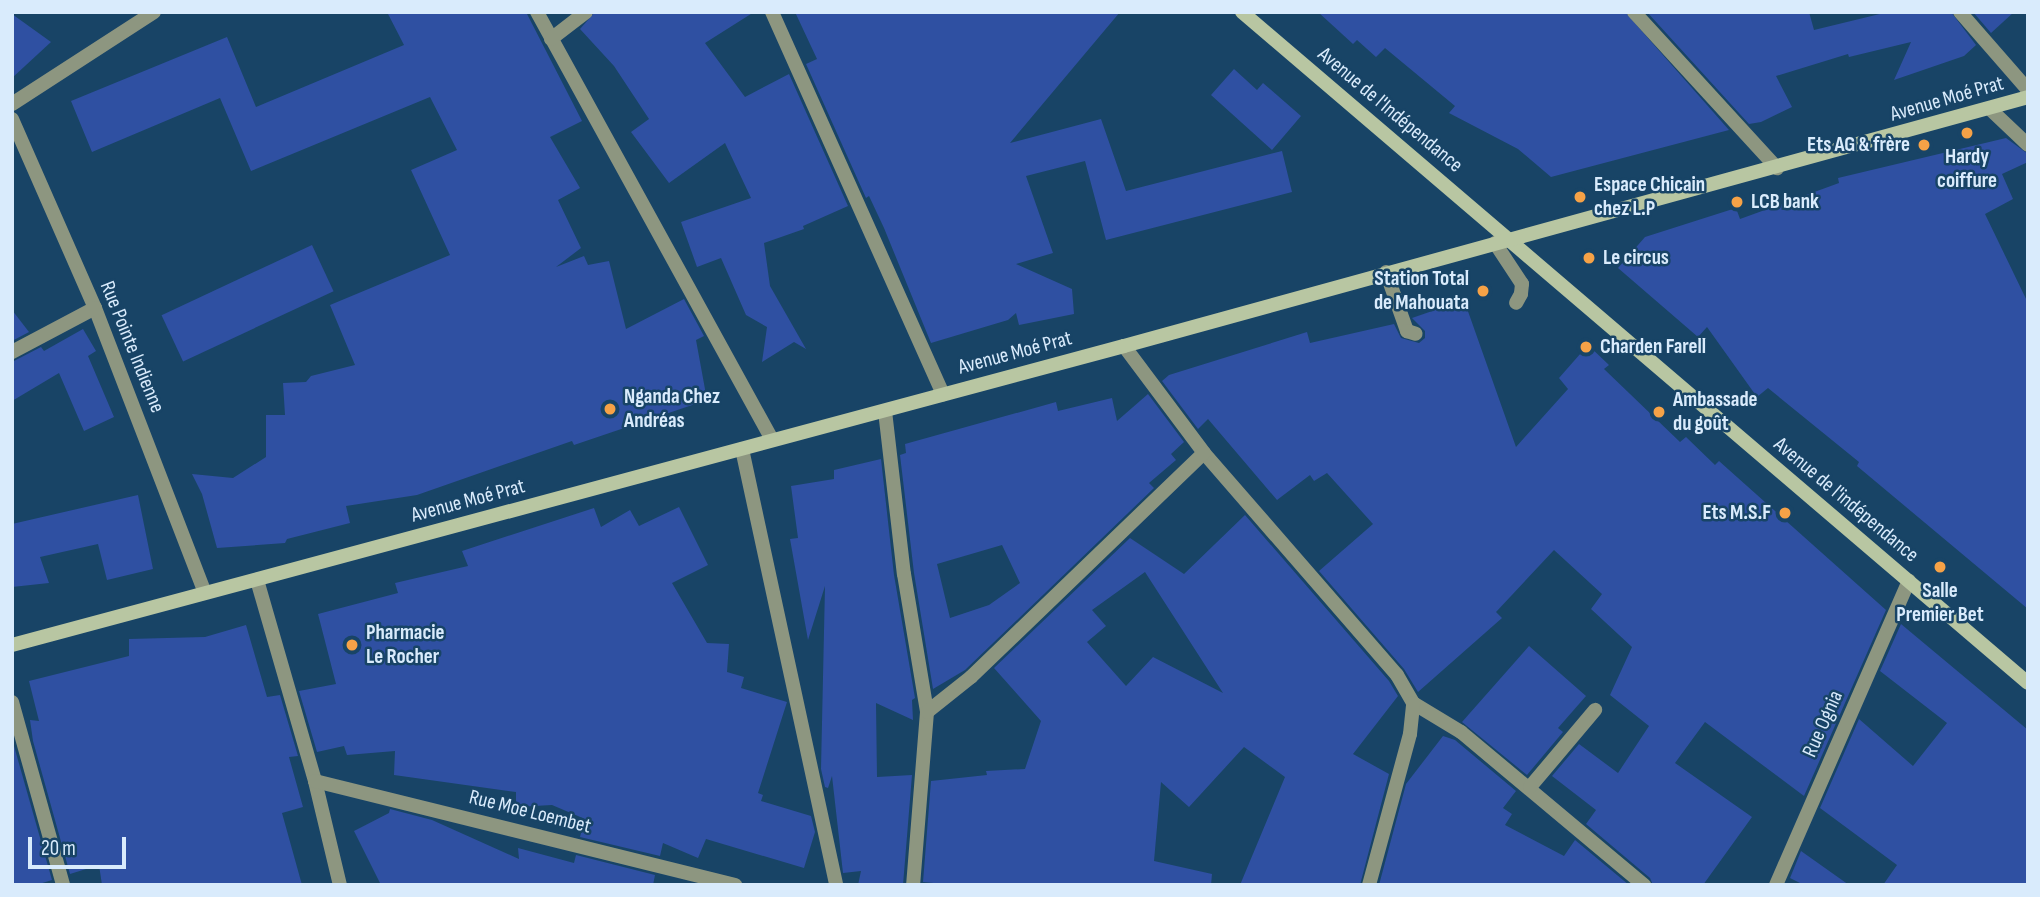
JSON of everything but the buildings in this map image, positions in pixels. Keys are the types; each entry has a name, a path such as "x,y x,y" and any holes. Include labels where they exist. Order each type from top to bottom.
{"street":[{"path":"12,104 154,12"},
{"path":"537,12 772,440"},
{"path":"551,39 586,12"},
{"path":"772,12 943,394"},
{"name":"Avenue de l'Indépendance","path":"1242,12 1510,239"},
{"path":"1634,12 1777,168"},
{"path":"1960,12 2028,90"},
{"name":"Avenue Moé Prat","path":"12,645 885,411 2028,97"},
{"path":"1990,109 2028,145"},
{"name":"Rue Pointe Indienne","path":"12,119 95,308 205,593"},
{"name":"Avenue de l'indépendance","path":"1510,239 1744,443 2028,683"},
{"path":"1495,243 1522,284 1516,303"},
{"path":"1387,272 1408,331 1416,334"},
{"path":"12,352 95,308"},
{"path":"1124,346 1204,453 1397,675 1413,703 1461,732 1644,885"},
{"path":"885,411 904,573 927,712 913,885"},
{"path":"742,449 836,885"},
{"path":"927,712 971,677 1204,453"},
{"path":"257,580 315,781 340,885"},
{"name":"Rue Ognia","path":"1776,885 1909,581"},
{"path":"12,702 64,885"},
{"path":"1368,885 1410,734 1413,703"},
{"path":"1530,787 1594,710"},
{"name":"Rue Moe Loembet","path":"315,781 691,879 735,885"}],"place":[{"name":"Hardy coiffure","path":"1967,133"},
{"name":"Ets AG & frère","path":"1924,145"},
{"name":"Espace Chicain chez L.P","path":"1580,197"},
{"name":"LCB bank","path":"1737,202"},
{"name":"Le circus","path":"1589,258"},
{"name":"Station Total de Mahouata","path":"1483,291"},
{"name":"Charden Farell","path":"1586,347"},
{"name":"Nganda Chez Andréas","path":"610,409"},
{"name":"Ambassade du goût","path":"1659,412"},
{"name":"Ets M.S.F","path":"1785,513"},
{"name":"Salle Premier Bet","path":"1940,567"},
{"name":"Pharmacie Le Rocher","path":"352,645"}]}
